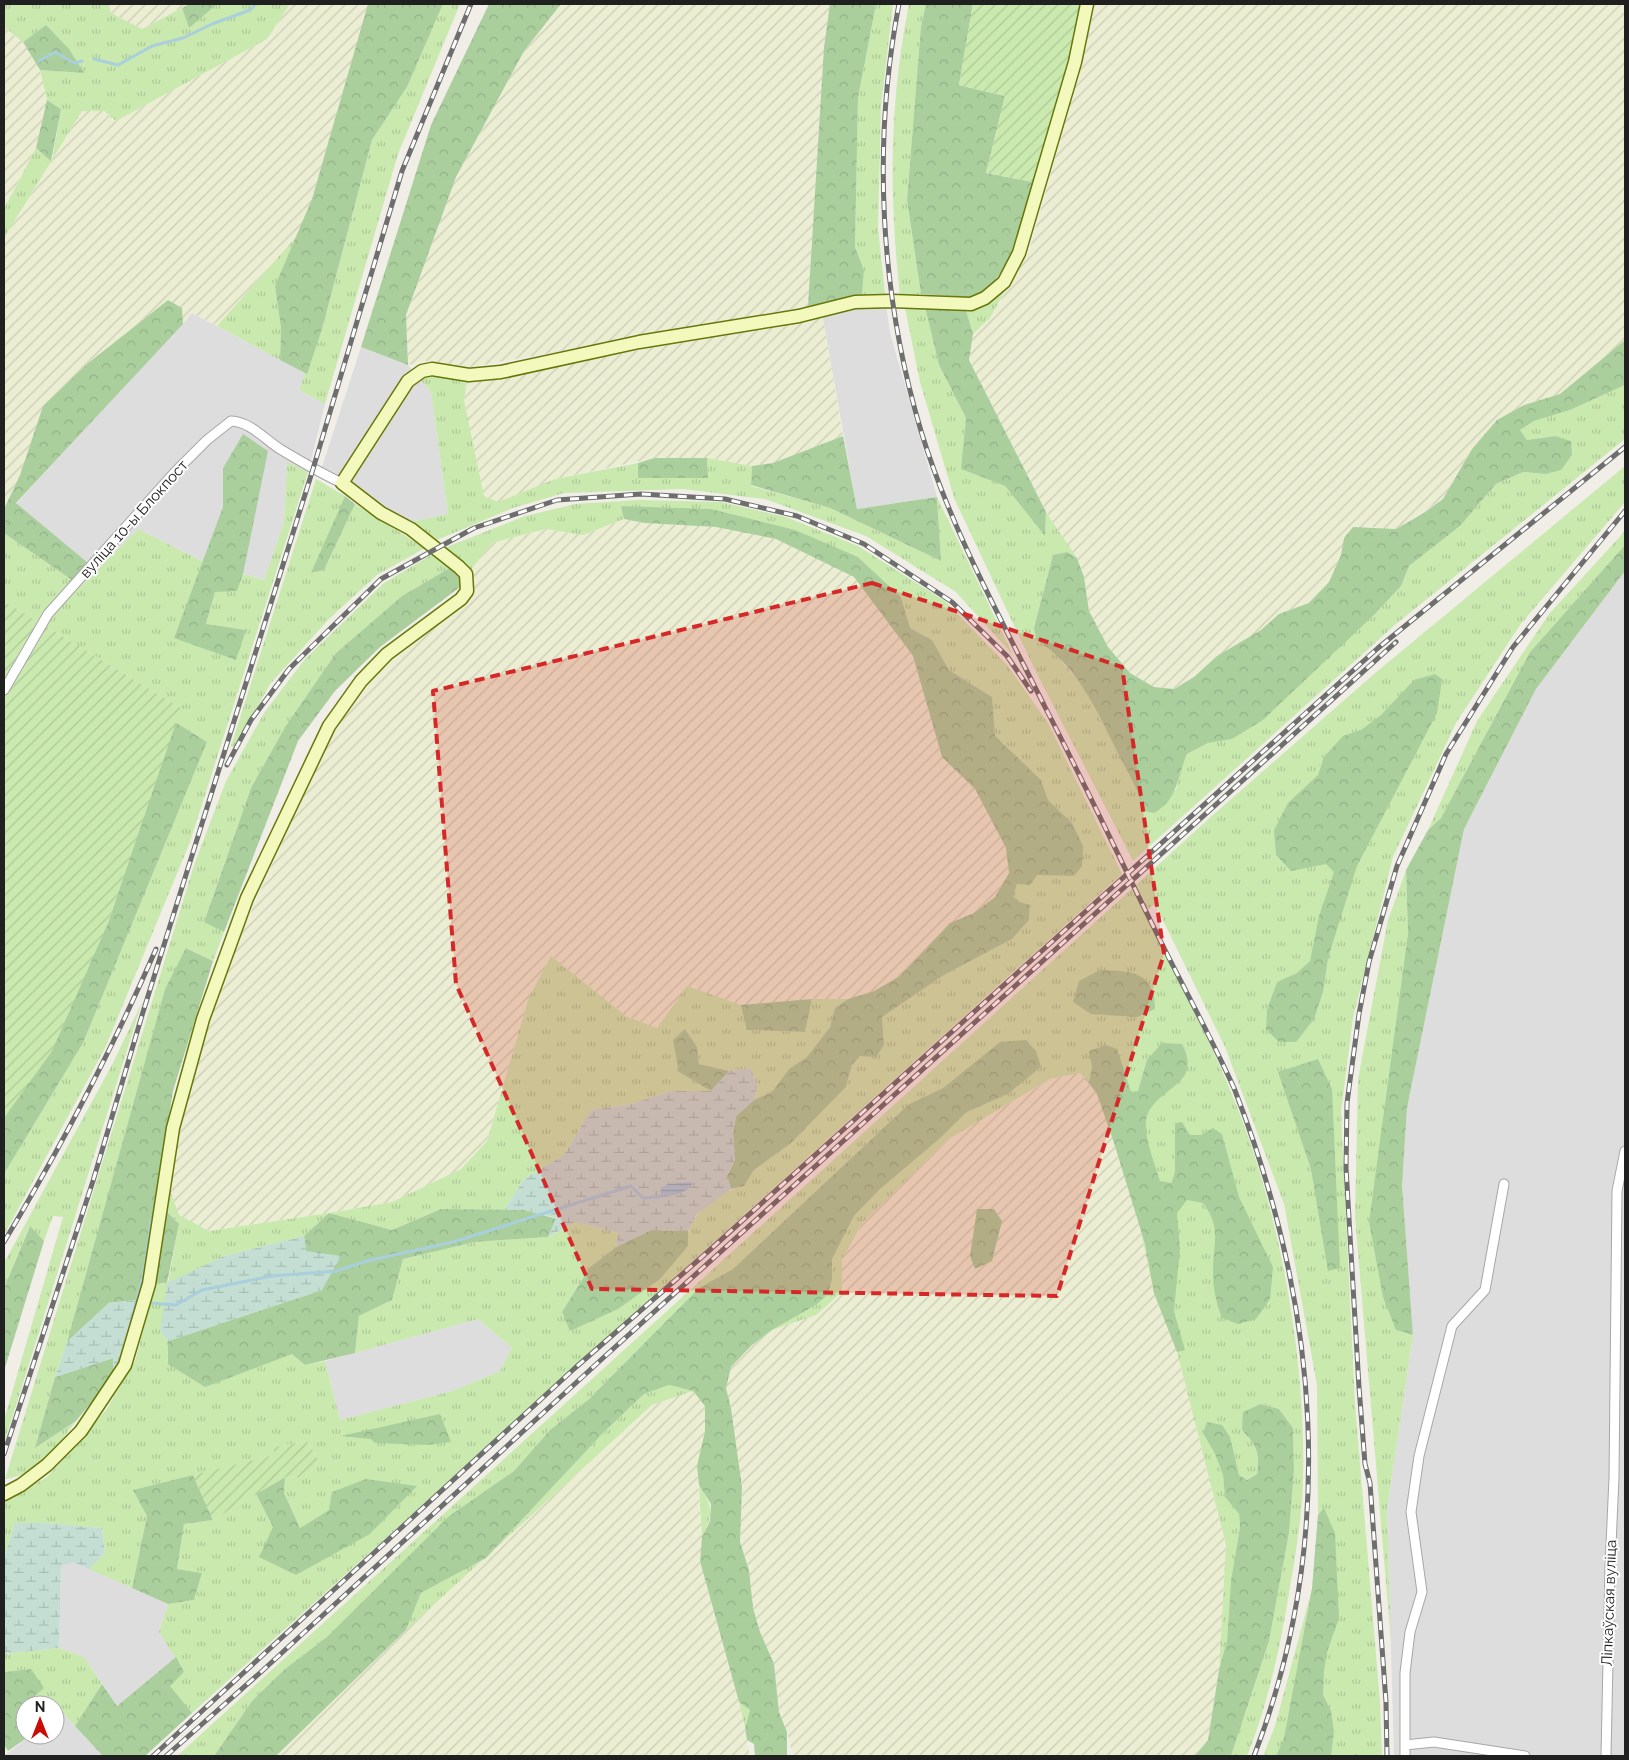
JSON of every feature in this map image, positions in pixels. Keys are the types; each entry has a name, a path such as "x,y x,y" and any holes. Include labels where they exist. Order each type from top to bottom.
{"street":[{"path":"4,1494 21,1485 47,1465 81,1431 125,1365 149,1284 174,1128 203,1019 247,898 329,726 361,681 387,654 461,599 468,591 466,574 459,567 411,529 381,513 342,483 408,381 422,371 432,370 470,376 501,372 639,342 798,316 855,302 892,301 971,304 985,298 1004,282 1019,254 1075,62 1087,4"},
{"name":"вуліца 10-ы Блокпост","path":"4,690 48,614 176,472 207,440 231,421 240,422 298,459 342,483"},
{"name":"Ліпкаўская вуліца","path":"1606,1756 1617,1364 1617,1191 1625,1152"},
{"path":"1405,1756 1406,1673 1410,1632 1422,1592 1412,1512 1419,1456 1452,1326 1485,1290 1504,1184"},
{"path":"1405,1745 1434,1742 1525,1756"}],"highlighted area":[{"path":"872,583 1122,667 1164,954 1057,1296 592,1289 456,984 433,691"}],"shaded area":[{"path":"886,305 890,333 937,497 857,509 822,314 849,308"},
{"path":"192,313 307,374 299,390 325,404 308,472 287,463 284,522 264,580 204,562 138,529 81,586 4,533 4,517"},
{"path":"361,347 408,365 431,392 448,514 411,522 383,508 351,481 322,467"},
{"path":"1625,571 1625,1756 1394,1756 1387,1509 1413,1335 1402,1185 1407,1108 1464,829 1536,689"},
{"path":"478,1319 512,1348 500,1371 452,1391 340,1420 325,1361"},
{"path":"73,1561 168,1604 159,1632 176,1657 117,1706 84,1657 59,1648 61,1566"},
{"path":"65,1715 103,1756 4,1756 18,1745 65,1745"}],"green space":[{"path":"4,4 109,4 111,13 142,29 182,8 189,27 215,4 290,4 267,39 116,121 104,111 82,111 52,159 61,109 47,100 40,70 84,73 46,25 23,42 4,27"},
{"path":"109,4 189,4 142,29 111,13"},
{"path":"189,4 216,5 189,28 182,8"},
{"path":"290,4 368,4 312,199 297,236 217,326 192,313 183,324 182,308 168,300 87,364 43,406 20,475 4,508 4,238 82,111 104,111 116,121 267,39"},
{"path":"368,4 443,4 407,87 372,140 322,329 307,374 280,360 281,328 275,286 312,199"},
{"path":"443,4 460,4 398,154 325,404 299,390 322,329 372,140 407,87"},
{"path":"489,4 561,4 524,51 456,177 406,315 408,365 361,347 431,125"},
{"path":"561,4 830,4 824,47 808,306 472,367 427,361 408,365 406,315 456,177 524,51"},
{"path":"830,4 876,4 858,98 855,247 864,270 862,295 808,306 824,47"},
{"path":"876,4 893,4 881,106 878,228 885,294 862,295 864,270 855,247 858,98"},
{"path":"909,4 926,4 921,26 907,200 921,294 900,296 894,222 894,114 902,41"},
{"path":"926,4 973,4 959,85 1005,96 986,173 1033,182 1009,262 992,284 974,298 921,294 907,200 921,26"},
{"path":"973,4 1082,4 1068,63 1033,182 986,173 1005,96 959,85"},
{"path":"1095,4 1625,4 1625,340 1560,394 1524,405 1472,449 1443,499 1396,529 1384,530 1368,526 1344,538 1341,555 1329,582 1309,603 1279,614 1261,630 1217,656 1194,677 1174,689 1154,687 1130,673 1108,647 1089,611 1084,577 1077,558 1046,512 969,360 973,334 990,318 1029,251 1082,62"},
{"path":"46,25 69,49 84,73 40,70 23,42"},
{"path":"4,27 23,42 40,70 47,100 36,148 4,209"},
{"path":"47,100 61,109 51,161 36,148"},
{"path":"36,148 52,161 4,238 4,209"},
{"path":"297,236 275,286 281,328 280,360 217,326"},
{"path":"1008,285 990,318 973,334 966,310 979,307"},
{"path":"168,300 182,308 183,324 16,503 88,563 72,580 4,533 4,509 20,475 43,406 87,364"},
{"path":"925,307 939,365 966,418 962,469 1005,486 1045,536 1046,512 1077,558 1067,552 1053,555 1034,628 1036,639 1051,649 1084,687 1139,793 1176,790 1180,770 1187,754 1208,743 1232,739 1376,613 1401,586 1409,566 1460,526 1496,484 1523,472 1545,474 1555,436 1527,440 1520,430 1534,421 1570,410 1625,385 1625,439 1396,624 1133,861 1035,670 954,498 920,382 905,308"},
{"path":"925,307 966,310 973,334 969,360 1046,512 1045,536 1005,486 961,469 966,418 939,365"},
{"path":"822,314 843,436 773,463 752,466 707,458 654,458 555,479 498,503 484,496 464,400 467,379 491,380"},
{"path":"1625,340 1625,385 1570,410 1534,421 1520,430 1527,440 1555,436 1571,441 1572,455 1561,470 1545,474 1523,472 1496,484 1460,526 1409,566 1401,586 1376,613 1263,720 1232,739 1208,743 1187,754 1176,787 1168,802 1154,813 1145,811 1134,784 1086,693 1065,664 1036,639 1034,628 1053,555 1067,552 1077,558 1084,577 1089,611 1108,647 1130,673 1154,687 1174,689 1194,677 1217,656 1261,630 1279,614 1309,603 1329,582 1341,555 1344,538 1353,527 1396,529 1422,514 1443,499 1472,449 1497,420 1524,405 1560,394"},
{"path":"440,373 467,379 464,400 484,496 498,502 555,479 638,463 638,478 708,478 707,458 752,466 751,486 830,508 941,561 937,497 1013,655 956,592 866,536 765,499 683,489 564,493 513,508 437,540 411,522 448,514 431,392 420,379"},
{"path":"243,434 268,451 243,574 237,591 215,592 206,624 246,630 236,660 174,638 223,507 223,468"},
{"path":"843,436 857,509 937,497 941,561 830,508 751,485 752,466 773,463"},
{"path":"654,458 707,458 708,478 638,478 638,463"},
{"path":"287,462 308,472 190,842 106,1046 4,1235 4,1174 83,1043 207,742 175,722 181,708 4,601 4,533 81,586 138,529 204,562 174,638 246,630 206,625 215,591 237,591 243,574 264,580 284,522"},
{"path":"1625,466 1625,502 1520,625 1456,723 1393,857 1353,1018 1341,1112 1355,1404 1380,1702 1382,1756 1263,1756 1275,1726 1312,1589 1318,1515 1317,1385 1284,1204 1225,1047 1155,904 1144,912 1222,1071 1236,1103 1259,1170 1279,1244 1298,1364 1303,1442 1303,1480 1299,1529 1275,1666 1260,1721 1247,1756 1231,1756 1269,1641 1289,1533 1294,1470 1293,1428 1279,1409 1261,1404 1242,1430 1254,1445 1258,1455 1257,1474 1247,1480 1239,1475 1234,1458 1203,1433 1215,1454 1223,1475 1225,1497 1239,1514 1240,1527 1231,1580 1227,1640 1219,1670 1226,1545 1177,1352 1154,1293 1138,1217 1097,1094 1080,1073 1050,1079 949,1139 862,1223 842,1260 842,1292 816,1315 772,1330 816,1305 832,1279 832,1259 854,1216 879,1190 938,1140 967,1112 1008,1094 1041,1067 1000,1042 943,1088 909,1104 733,1269 699,1288 588,1400 550,1430 514,1471 449,1516 327,1638 285,1669 252,1701 214,1756 177,1756 1213,815 1374,674"},
{"path":"316,479 345,496 312,573 324,570 355,504 425,548 377,575 329,619 270,684 235,748 231,746"},
{"path":"345,496 355,504 324,570 311,573"},
{"path":"638,500 721,502 786,517 858,546 945,601 1007,665 1048,723 1122,874 192,1713 169,1686 184,1672 159,1632 168,1604 194,1600 202,1573 177,1569 184,1524 213,1520 256,1494 273,1527 370,1534 416,1486 329,1510 300,1528 284,1493 285,1477 305,1478 319,1461 307,1441 275,1447 275,1455 134,1490 147,1516 132,1588 89,1569 105,1553 102,1528 48,1523 15,1523 4,1558 4,1502 47,1477 106,1410 135,1361 156,1283 168,1283 179,1224 166,1211 169,1188 179,1215 209,1231 329,1213 304,1236 224,1256 160,1331 168,1341 168,1364 205,1386 292,1353 305,1365 325,1361 340,1420 452,1391 500,1371 512,1348 478,1319 355,1353 359,1316 392,1300 403,1259 475,1242 548,1237 575,1222 618,1233 616,1247 590,1267 562,1312 571,1331 688,1246 689,1230 692,1222 704,1208 719,1196 744,1186 754,1170 791,1143 846,1087 852,1065 860,1056 884,1045 882,1017 944,975 1012,939 1029,920 1030,905 1020,902 1013,896 1017,883 1036,875 1074,876 1072,823 1048,800 1041,780 994,736 992,697 949,670 932,640 910,628 901,597 858,557 711,510 621,506 624,519 583,535 546,529 492,543 470,571 444,548 525,516 575,504"},
{"path":"621,506 711,509 795,530 858,557 901,597 910,628 932,640 949,670 992,697 995,736 1041,780 1048,800 1072,823 1083,846 1082,866 1074,876 1037,875 1030,885 1017,884 1013,896 1020,902 1030,905 1029,920 1012,939 944,975 882,1017 884,1045 876,1057 860,1056 852,1065 846,1087 791,1143 754,1170 744,1186 731,1189 727,1176 735,1160 733,1134 736,1116 754,1100 772,1092 789,1069 807,1057 830,1027 835,1008 848,999 874,991 900,976 950,923 974,913 995,897 1009,873 1006,848 975,789 942,757 913,656 854,577 776,539 716,527 645,523 624,519"},
{"path":"624,519 645,523 716,527 776,539 854,577 913,656 942,757 975,789 1006,848 1009,873 995,897 974,913 950,923 900,976 874,991 848,999 812,999 741,1005 687,986 657,1028 626,1016 551,956 529,997 487,1141 461,1169 392,1202 329,1213 209,1231 179,1216 169,1188 185,1101 227,966 331,732 373,678 409,646 471,598 475,580 470,571 492,543 546,529 583,535"},
{"path":"1625,531 1625,545 1530,652 1441,818 1428,830 1477,721 1549,614"},
{"path":"1625,545 1625,571 1536,689 1464,829 1407,1108 1402,1185 1413,1335 1396,1330 1383,1297 1369,1222 1408,934 1406,870 1428,830 1441,818 1530,652"},
{"path":"433,554 453,566 402,596 336,653 285,727 251,788 204,921 224,932 213,961 187,948 165,989 67,1342 35,1448 76,1421 46,1458 27,1472 5,1479 194,865 226,781 264,713 305,659 384,583"},
{"path":"453,566 461,573 464,584 380,647 335,691 298,741 224,932 204,922 251,788 285,727 336,653 402,596"},
{"path":"4,601 181,708 108,923 52,1051 4,1118"},
{"path":"1435,674 1442,679 1437,713 1357,866 1328,958 1323,992 1314,1019 1296,1042 1279,1042 1266,1029 1267,1010 1277,982 1297,973 1310,961 1319,916 1334,872 1326,864 1291,871 1276,855 1274,830 1288,803 1318,775 1324,757 1343,736 1361,730 1381,715 1414,680"},
{"path":"175,722 207,742 83,1043 4,1174 4,1118 108,923"},
{"path":"1406,870 1408,934 1396,1330 1413,1335 1387,1509 1391,1642 1355,1217 1358,1079 1388,920"},
{"path":"186,948 213,961 173,1091 145,1267 136,1300 109,1303 67,1342 165,989"},
{"path":"551,956 626,1016 657,1028 687,986 741,1005 748,1030 805,1032 812,999 848,999 835,1008 830,1027 807,1057 789,1069 772,1092 754,1100 757,1085 751,1068 729,1071 699,1064 697,1047 685,1029 679,1072 711,1091 671,1091 628,1105 591,1110 564,1155 524,1179 504,1210 441,1209 392,1230 329,1213 392,1202 461,1169 487,1141 529,997"},
{"path":"1100,970 1122,971 1146,980 1154,996 1155,1009 1137,1017 1091,1014 1073,1002 1079,981"},
{"path":"812,999 805,1032 747,1030 741,1005"},
{"path":"142,1002 4,1444 4,1420 63,1217 53,1216 44,1241 29,1227 4,1288 4,1263 113,1063"},
{"path":"685,1029 697,1047 699,1064 729,1071 711,1091 679,1072 673,1040"},
{"path":"1026,1040 1036,1051 1041,1067 1008,1094 967,1112 938,1140 879,1190 854,1216 832,1259 832,1279 828,1294 816,1305 772,1330 751,1346 731,1367 726,1388 731,1408 742,1487 740,1542 749,1570 753,1608 760,1632 774,1664 779,1712 787,1732 787,1756 755,1756 754,1744 747,1740 745,1728 750,1710 739,1702 700,1561 702,1537 710,1521 711,1504 699,1485 697,1466 705,1431 705,1406 693,1391 669,1385 644,1394 603,1433 486,1558 421,1593 406,1630 276,1756 214,1756 252,1701 285,1669 327,1637 449,1516 514,1471 550,1430 588,1400 699,1288 733,1269 909,1104 943,1088 1000,1042"},
{"path":"1162,1043 1182,1044 1187,1057 1188,1067 1185,1075 1156,1102 1146,1118 1149,1145 1160,1181 1172,1183 1175,1171 1175,1123 1182,1122 1190,1135 1201,1135 1213,1128 1222,1134 1239,1197 1273,1267 1270,1299 1256,1319 1238,1324 1222,1318 1214,1283 1215,1228 1213,1220 1203,1203 1187,1200 1177,1213 1180,1249 1174,1311 1185,1350 1177,1352 1154,1293 1145,1244 1114,1143 1097,1094 1089,1083 1092,1067 1089,1051 1106,1045 1117,1049 1131,1092 1138,1091 1147,1060"},
{"path":"1318,1059 1332,1089 1340,1268 1328,1271 1311,1169 1278,1072"},
{"path":"751,1068 757,1085 754,1100 736,1116 733,1134 735,1160 727,1176 731,1189 696,1215 688,1231 651,1230 616,1247 618,1233 575,1222 548,1237 556,1218 525,1210 504,1210 524,1179 564,1155 591,1110 628,1105 671,1091 711,1091 729,1071"},
{"path":"1080,1073 1097,1094 1138,1217 1154,1293 1177,1352 1226,1546 1219,1670 1208,1740 1195,1756 793,1756 787,1732 779,1712 774,1664 760,1632 753,1608 749,1570 740,1542 742,1487 731,1408 726,1388 731,1367 751,1346 772,1330 816,1315 841,1293 842,1260 862,1223 949,1139 1050,1079"},
{"path":"441,1209 525,1210 557,1219 548,1237 475,1242 403,1259 392,1300 359,1316 355,1353 305,1365 292,1354 205,1387 168,1364 168,1341 322,1290 306,1251 304,1236 329,1213 392,1230"},
{"path":"977,1209 994,1209 1002,1221 992,1261 975,1269 970,1256"},
{"path":"166,1211 179,1224 167,1283 156,1283"},
{"path":"30,1226 44,1241 4,1371 4,1288"},
{"path":"651,1230 688,1231 688,1246 660,1279 618,1309 570,1331 562,1312 590,1267 616,1247"},
{"path":"304,1236 306,1251 341,1256 322,1290 168,1341 160,1331 167,1283 224,1256"},
{"path":"136,1300 128,1335 114,1375 113,1358 55,1377 67,1342 109,1303"},
{"path":"113,1358 114,1375 76,1421 35,1448 55,1377"},
{"path":"669,1385 693,1391 652,1405 494,1550 600,1436 644,1394"},
{"path":"693,1391 705,1406 705,1431 697,1466 702,1537 700,1561 739,1702 750,1756 276,1756 406,1630 652,1405"},
{"path":"1261,1404 1279,1409 1293,1428 1294,1470 1289,1533 1269,1641 1231,1756 1195,1756 1208,1740 1219,1670 1227,1640 1231,1580 1240,1527 1239,1514 1225,1497 1223,1475 1215,1454 1203,1433 1207,1422 1222,1425 1230,1437 1239,1475 1247,1480 1257,1474 1258,1455 1254,1445 1242,1430 1243,1412"},
{"path":"440,1414 451,1442 427,1445 375,1443 371,1439 341,1436"},
{"path":"307,1441 319,1461 305,1478 285,1477 213,1520 193,1475 274,1455 274,1447"},
{"path":"193,1475 213,1520 184,1524 177,1569 202,1573 194,1600 168,1604 132,1588 147,1516 133,1490"},
{"path":"285,1477 284,1493 300,1528 329,1510 332,1492 366,1479 417,1486 370,1534 296,1575 259,1557 273,1527 256,1494"},
{"path":"699,1485 707,1499 710,1510 709,1522 702,1537"},
{"path":"1324,1508 1335,1533 1339,1618 1327,1652 1324,1671 1323,1695 1331,1711 1334,1731 1331,1756 1276,1756 1284,1738 1312,1589 1318,1515"},
{"path":"15,1523 48,1523 102,1528 105,1553 89,1569 73,1562 61,1566 59,1648 4,1654 4,1558"},
{"path":"483,1560 406,1630 421,1593"},
{"path":"59,1648 84,1657 102,1684 75,1726 65,1715 65,1695 24,1695 31,1669 4,1672 4,1654"},
{"path":"176,1657 184,1672 170,1686 192,1713 145,1756 103,1756 75,1726 102,1684 117,1706"},
{"path":"31,1669 44,1688 36,1695 15,1695 15,1745 17,1745 8,1751 4,1745 4,1672"},
{"path":"739,1702 750,1710 745,1728"}],"water":[{"path":"693,1183 683,1192 660,1197 661,1188 668,1184"}],"waterway":[{"path":"94,59 118,65 152,46 183,38 212,24 250,10 256,4"},
{"path":"39,61 55,52 74,63 82,61"},
{"path":"150,1303 176,1305 202,1290 272,1276 336,1271 367,1261 453,1242 631,1186 643,1198 660,1197"},
{"path":"130,1327 145,1267 151,1220"}],"railway":[{"path":"4,1454 93,1181 143,1012 313,469 402,171 471,4"},
{"path":"899,4 885,110 884,218 896,326 907,379 921,431 946,502 977,571 1234,1088 1263,1170 1285,1253 1300,1337 1308,1421 1307,1505 1299,1589 1281,1673 1254,1756"},
{"path":"153,1756 575,1368 703,1256 1378,648 1625,447"},
{"path":"227,765 251,720 289,669 381,579 474,528 557,500 641,494 725,499 797,516 864,544 952,602 1007,656 1031,691"},
{"path":"1387,1756 1386,1702 1370,1483 1365,1464 1359,1387 1346,1168 1347,1103 1359,1014 1369,962 1397,866 1446,754 1513,647 1625,511"},
{"path":"166,1756 261,1672 603,1358 1396,642"},
{"path":"4,1242 85,1098 122,1024 156,949"}]}
